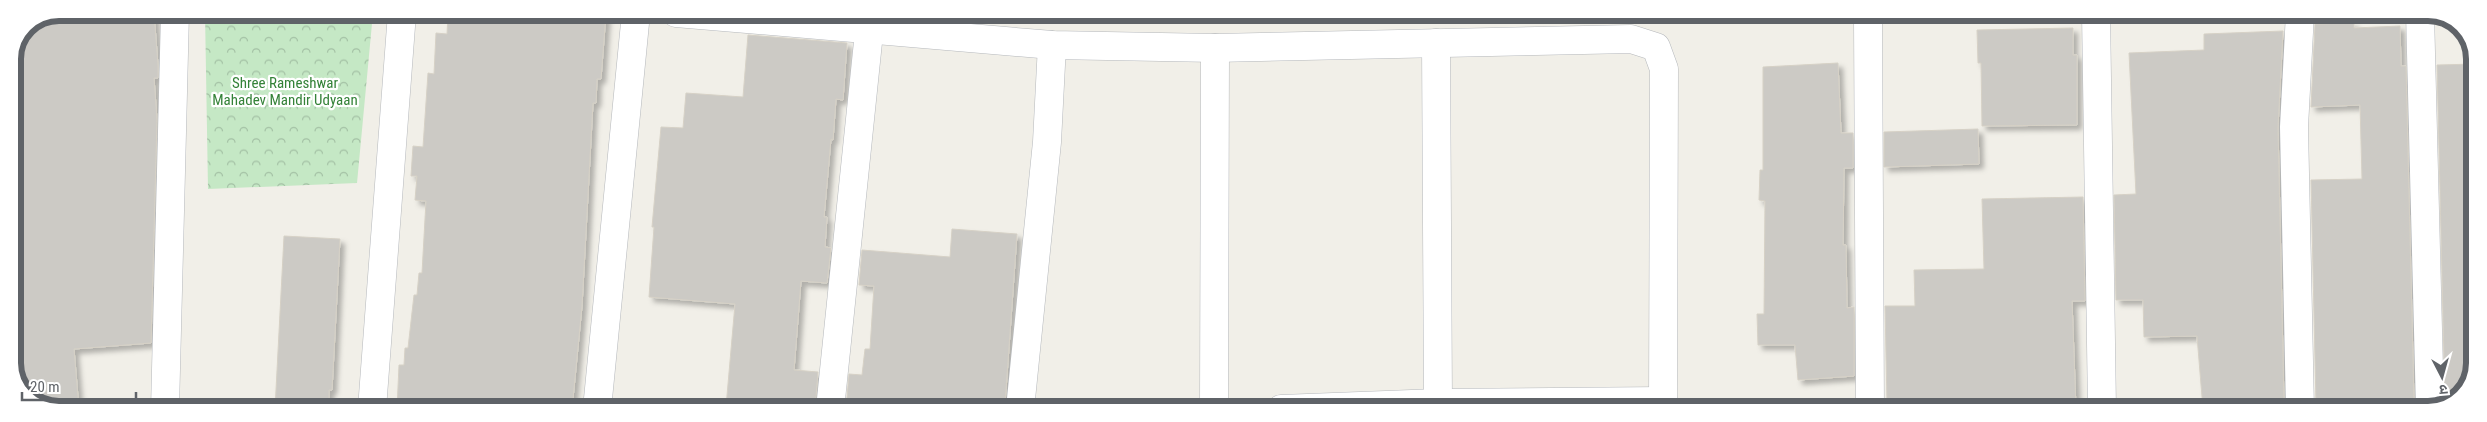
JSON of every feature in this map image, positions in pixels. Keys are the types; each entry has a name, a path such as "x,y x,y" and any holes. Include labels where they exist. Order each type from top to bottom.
{"street":[{"path":"165,400 176,21"},
{"path":"373,400 401,21"},
{"path":"598,400 635,21"},
{"path":"831,400 871,21"},
{"path":"873,21 1052,46 1215,48 1631,38 1656,47 1664,69 1663,401"},
{"path":"1868,22 1870,401"},
{"path":"2096,22 2102,401"},
{"path":"2300,22 2294,127 2300,401"},
{"path":"2420,22 2430,401"},
{"path":"1436,43 1438,401"},
{"path":"1021,400 1047,142 1052,46"},
{"path":"1214,400 1215,48"}],"green space":[{"name":"Shree Rameshwar Mahadev Mandir Udyaan","path":"205,21 372,21 357,183 208,189"}],"building":[{"path":"155,21 158,78 154,78 157,120 151,343 74,349 78,400 47,399 32,390 25,380 21,365 22,52 32,32 52,22"},
{"path":"448,21 605,21 601,79 597,79 596,103 593,103 582,306 573,400 397,400 399,365 404,365 405,348 408,348 414,295 417,295 419,273 422,273 426,201 415,200 417,176 411,176 413,146 423,147 428,73 434,74 436,33 447,34"},
{"path":"2354,23 2354,28 2400,26 2401,66 2406,66 2414,401 2316,401 2311,180 2362,179 2360,105 2311,107 2315,24"},
{"path":"2073,28 2073,55 2077,55 2077,125 1982,126 1981,63 1978,63 1977,30"},
{"path":"2283,31 2278,127 2284,401 2202,401 2197,336 2144,337 2143,300 2116,300 2114,195 2136,194 2129,53 2204,50 2204,34"},
{"path":"748,35 847,43 843,100 836,99 824,217 827,217 825,247 831,248 827,283 801,281 794,370 818,372 816,400 727,400 735,304 649,297 654,227 652,227 661,127 683,128 686,93 743,97"},
{"path":"1838,63 1841,133 1853,133 1853,168 1844,168 1843,245 1846,245 1847,308 1854,307 1854,376 1798,380 1795,345 1758,345 1757,314 1764,314 1765,201 1759,200 1760,170 1763,170 1763,67"},
{"path":"2466,64 2465,368 2464,375 2458,386 2445,397 2437,65"},
{"path":"1978,129 1979,164 1884,167 1884,132"},
{"path":"2083,197 2085,301 2072,301 2076,401 1887,401 1885,306 1915,306 1914,270 1984,269 1982,199"},
{"path":"952,229 1017,234 1005,400 847,400 849,374 862,375 865,349 870,349 874,286 859,285 862,250 950,257"},
{"path":"284,236 340,239 332,390 329,390 329,400 275,400"}]}
